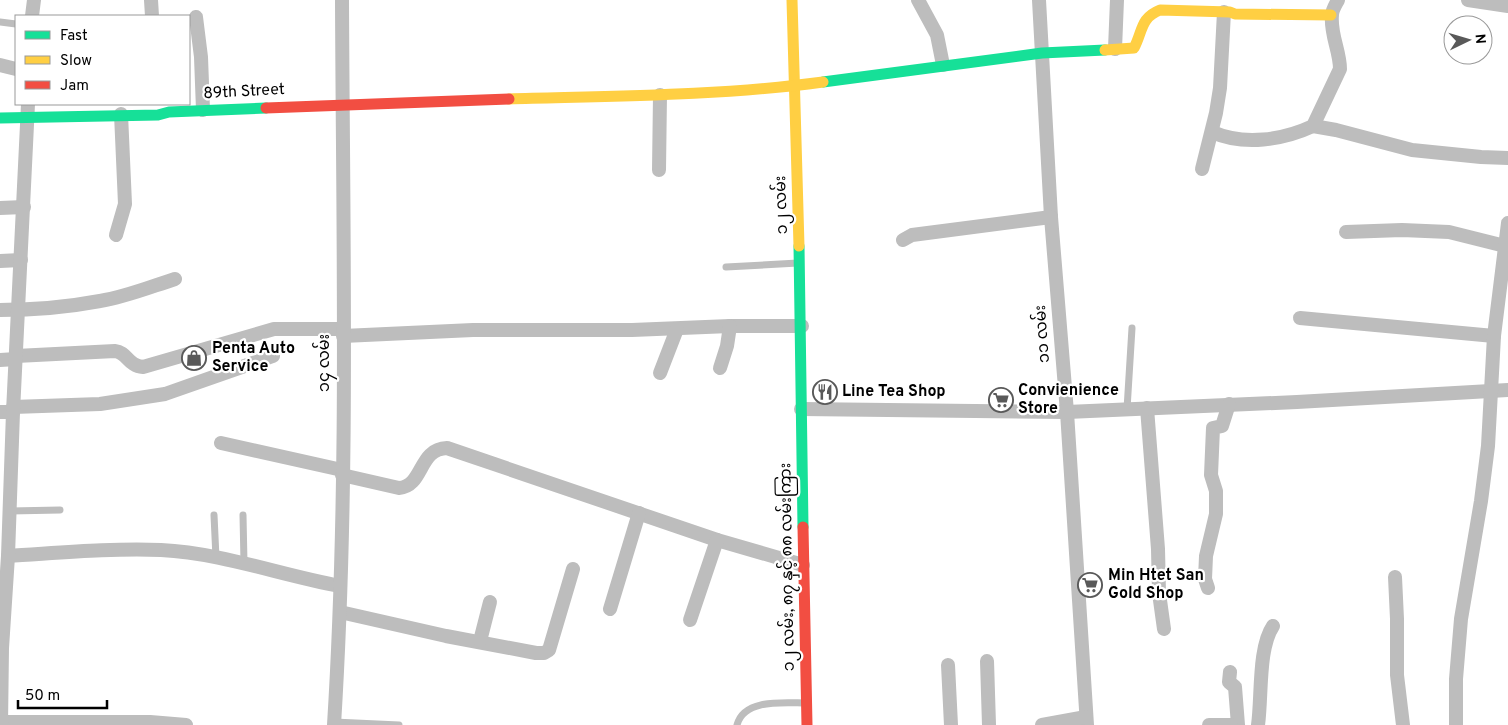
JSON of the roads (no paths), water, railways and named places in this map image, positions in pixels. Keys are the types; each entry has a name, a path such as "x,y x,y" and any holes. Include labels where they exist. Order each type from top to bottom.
{"street":[{"path":"32,15 34,0"},
{"path":"151,0 152,15"},
{"name":"၁၄ လမ်း","path":"334,724 340,612 342,473 342,0"},
{"name":"၁၂ လမ်း","path":"792,0 802,326 801,409"},
{"path":"918,0 932,22 937,35 943,66"},
{"name":"၁၁ လမ်း","path":"1039,0 1051,217 1067,412 1087,721"},
{"path":"1115,49 1117,0"},
{"path":"1313,126 1340,70 1340,62 1332,34 1332,15 1338,0"},
{"path":"1468,0 1508,6"},
{"path":"1202,169 1212,132 1220,88 1231,9 1332,15"},
{"name":"89th Street","path":"0,118 28,110 203,110 660,95 794,86 1042,53 1134,48 1138,42 1144,19 1152,12 1160,10 1231,9"},
{"path":"196,17 195,57 203,110"},
{"path":"0,65 15,69"},
{"path":"659,170 660,95"},
{"path":"28,110 16,358 9,410 10,511 2,648 1,723 150,722 186,725"},
{"path":"116,235 125,204 126,111"},
{"path":"1212,132 1222,136 1259,140 1296,133 1313,126 1336,130 1412,150 1508,158"},
{"path":"0,208 24,207"},
{"path":"903,240 912,235 1051,217"},
{"path":"1456,725 1456,678 1461,618 1481,501 1488,446 1494,336 1508,223"},
{"path":"1346,232 1402,230 1449,232 1506,246"},
{"path":"0,261 21,260"},
{"path":"0,310 100,302 175,279"},
{"path":"1300,318 1494,336"},
{"path":"720,368 727,346 730,326"},
{"path":"0,360 115,350 119,351 134,365 143,367 274,329 343,332 802,326"},
{"path":"660,373 677,329"},
{"path":"9,410 100,404 165,394 273,356"},
{"path":"801,409 1067,412 1508,390"},
{"path":"1208,588 1205,579 1206,556 1216,514 1216,491 1211,475 1213,428 1222,426 1229,404"},
{"path":"1146,408 1158,549 1159,594 1164,629"},
{"name":"၁၂ လမ်း, ၈၇ နှင့် ၈၈ လမ်းကြား","path":"801,409 807,725"},
{"path":"221,443 399,488 406,488 412,483 428,455 438,448 447,448 717,540 803,565"},
{"path":"610,609 638,512"},
{"path":"690,620 717,540"},
{"path":"8,556 162,550 244,563 304,579 340,586"},
{"path":"340,612 446,636 544,653 549,650 573,569"},
{"path":"1395,577 1397,675 1403,725"},
{"path":"480,641 490,602"},
{"path":"1258,725 1265,650 1269,632 1274,626"},
{"path":"987,661 989,725"},
{"path":"948,665 951,725"},
{"path":"1230,672 1229,682 1235,687 1237,695 1238,725"},
{"path":"1042,725 1087,721"},
{"path":"1209,725 1231,725"}],"lane":[{"path":"0,22 15,24"},
{"path":"726,267 800,263"},
{"path":"1127,409 1132,328"},
{"path":"10,511 60,510"},
{"path":"243,514 244,563"},
{"path":"214,515 216,558"},
{"path":"737,725 739,718 750,709 763,704 807,703"},
{"path":"334,724 399,725"}],"place":[{"name":"Penta Auto Service","path":"194,358"},
{"name":"Line Tea Shop","path":"825,392"},
{"name":"Convienience Store","path":"1001,400"},
{"name":"Min Htet San Gold Shop","path":"1090,585"}]}
